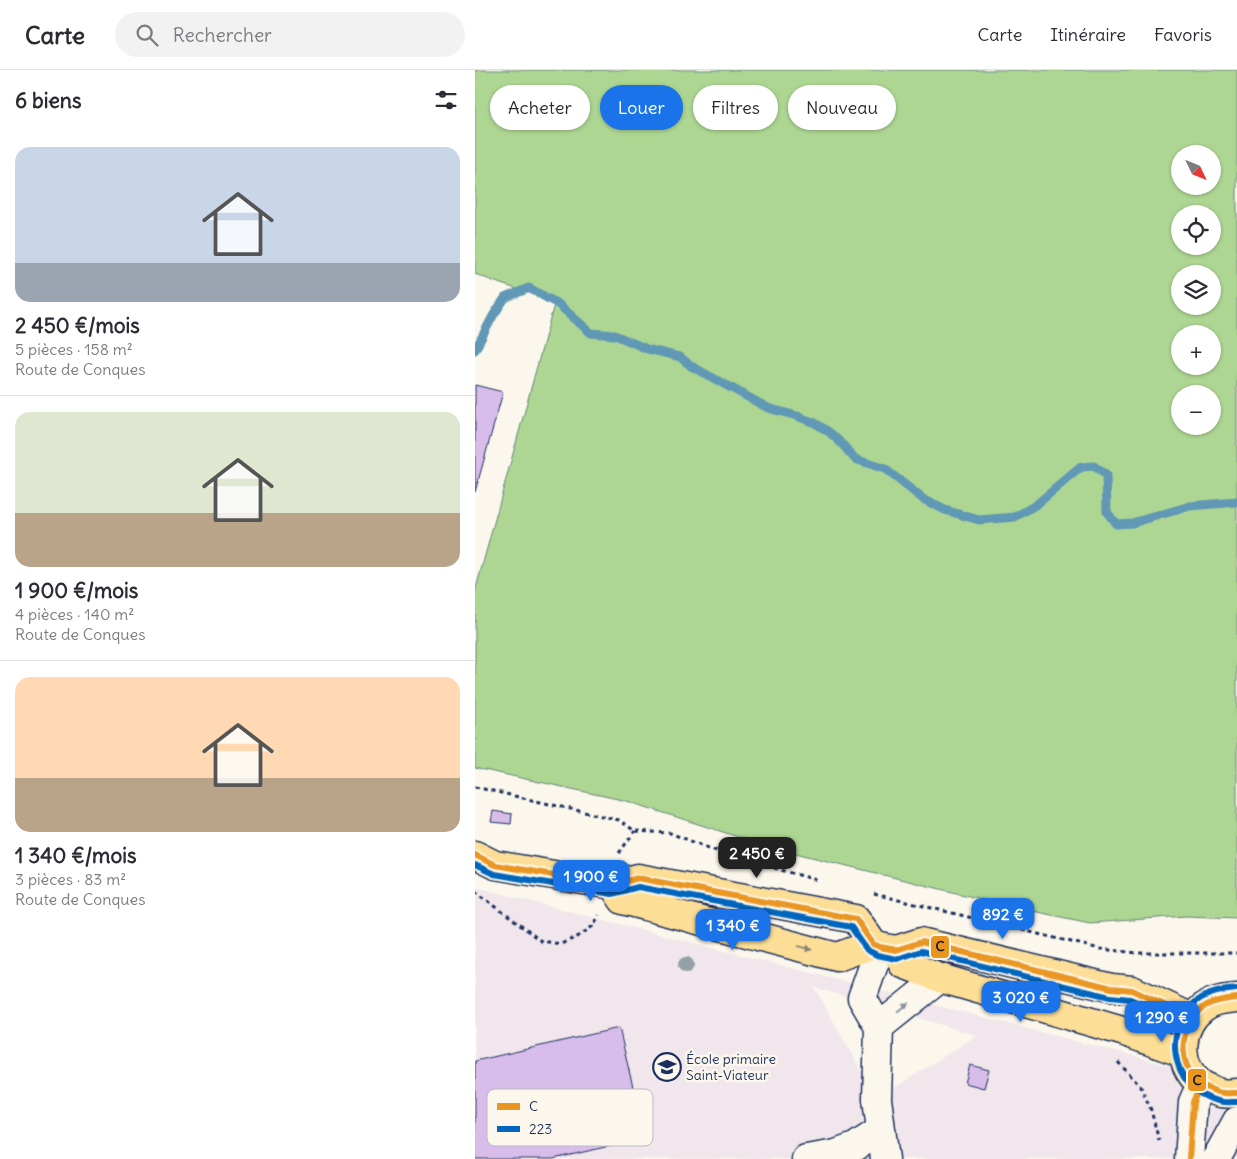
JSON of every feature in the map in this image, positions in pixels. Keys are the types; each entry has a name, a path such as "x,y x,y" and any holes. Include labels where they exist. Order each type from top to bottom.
{"main road":[{"path":"482,863 613,884 639,878 856,919 883,947 903,964 940,978 1122,1031 1183,1053"},
{"path":"613,884 623,900 837,957 883,947 921,942 1112,988 1133,990 1192,1018"},
{"path":"1237,998 1219,999 1204,1006 1192,1018 1184,1035 1183,1053 1186,1065 1192,1076 1201,1084 1221,1093 1237,1094"}],"street":[{"path":"883,947 862,998 879,1027 877,1099 885,1159"},
{"path":"879,1027 940,978"},
{"path":"1189,1159 1193,1102 1201,1084"},
{"path":"1216,1159 1237,1121"},
{"path":"806,1159 836,1154 855,1147 881,1130"}],"path":[{"path":"475,787 619,820 635,831 670,833 722,853 819,880"},
{"path":"866,892 1100,949 1138,953 1237,953"},
{"path":"1117,1060 1141,1087 1151,1110 1160,1143"}],"shaded area":[{"path":"475,887 1237,1084 1237,1159 475,1159","holes":["814,987 976,1035 877,1099"]}],"green space":[{"path":"475,70 1237,70 1237,918 1186,916 1090,923 1013,907 763,845 627,801 475,768 475,592 555,301 475,274"}],"building":[{"path":"475,385 503,392 475,492"},
{"path":"493,811 512,814 511,824 491,822"},
{"path":"619,1028 633,1089 487,1089 487,1146 610,1146 553,1159 475,1159 475,1061"},
{"path":"970,1065 989,1070 984,1088 965,1083"}],"waterway":[{"path":"475,350 505,298 529,288 558,304 591,333 615,335 647,349 680,357 691,366 768,408 815,423 829,432 855,459 885,469 923,499 945,510 979,520 1015,517 1037,504 1081,467 1094,466 1106,475 1107,512 1116,524 1132,523 1190,506 1237,502"}],"transit line":[{"name":"C","path":"475,855 495,865 613,885 638,878 856,919 873,944 880,947 896,950 921,942 1112,988 1132,990 1192,1018"},
{"name":"223","path":"475,865 494,874 612,894 638,887 851,927 867,950 877,955 897,959 921,951 1110,997 1130,999 1188,1026"},
{"name":"223","path":"1236,989 1207,995 1189,1008 1180,1022 1175,1038 1180,1070 1189,1084 1201,1094 1220,1102 1237,1102"},
{"name":"C","path":"1237,998 1214,1002 1199,1011 1192,1018 1188,1027 1184,1047 1188,1067 1198,1081 1207,1088 1218,1092 1237,1093"},
{"name":"C","path":"1189,1159 1193,1102 1201,1084"}],"place":[{"name":"École primaire Saint-Viateur","path":"667,1067"}]}
